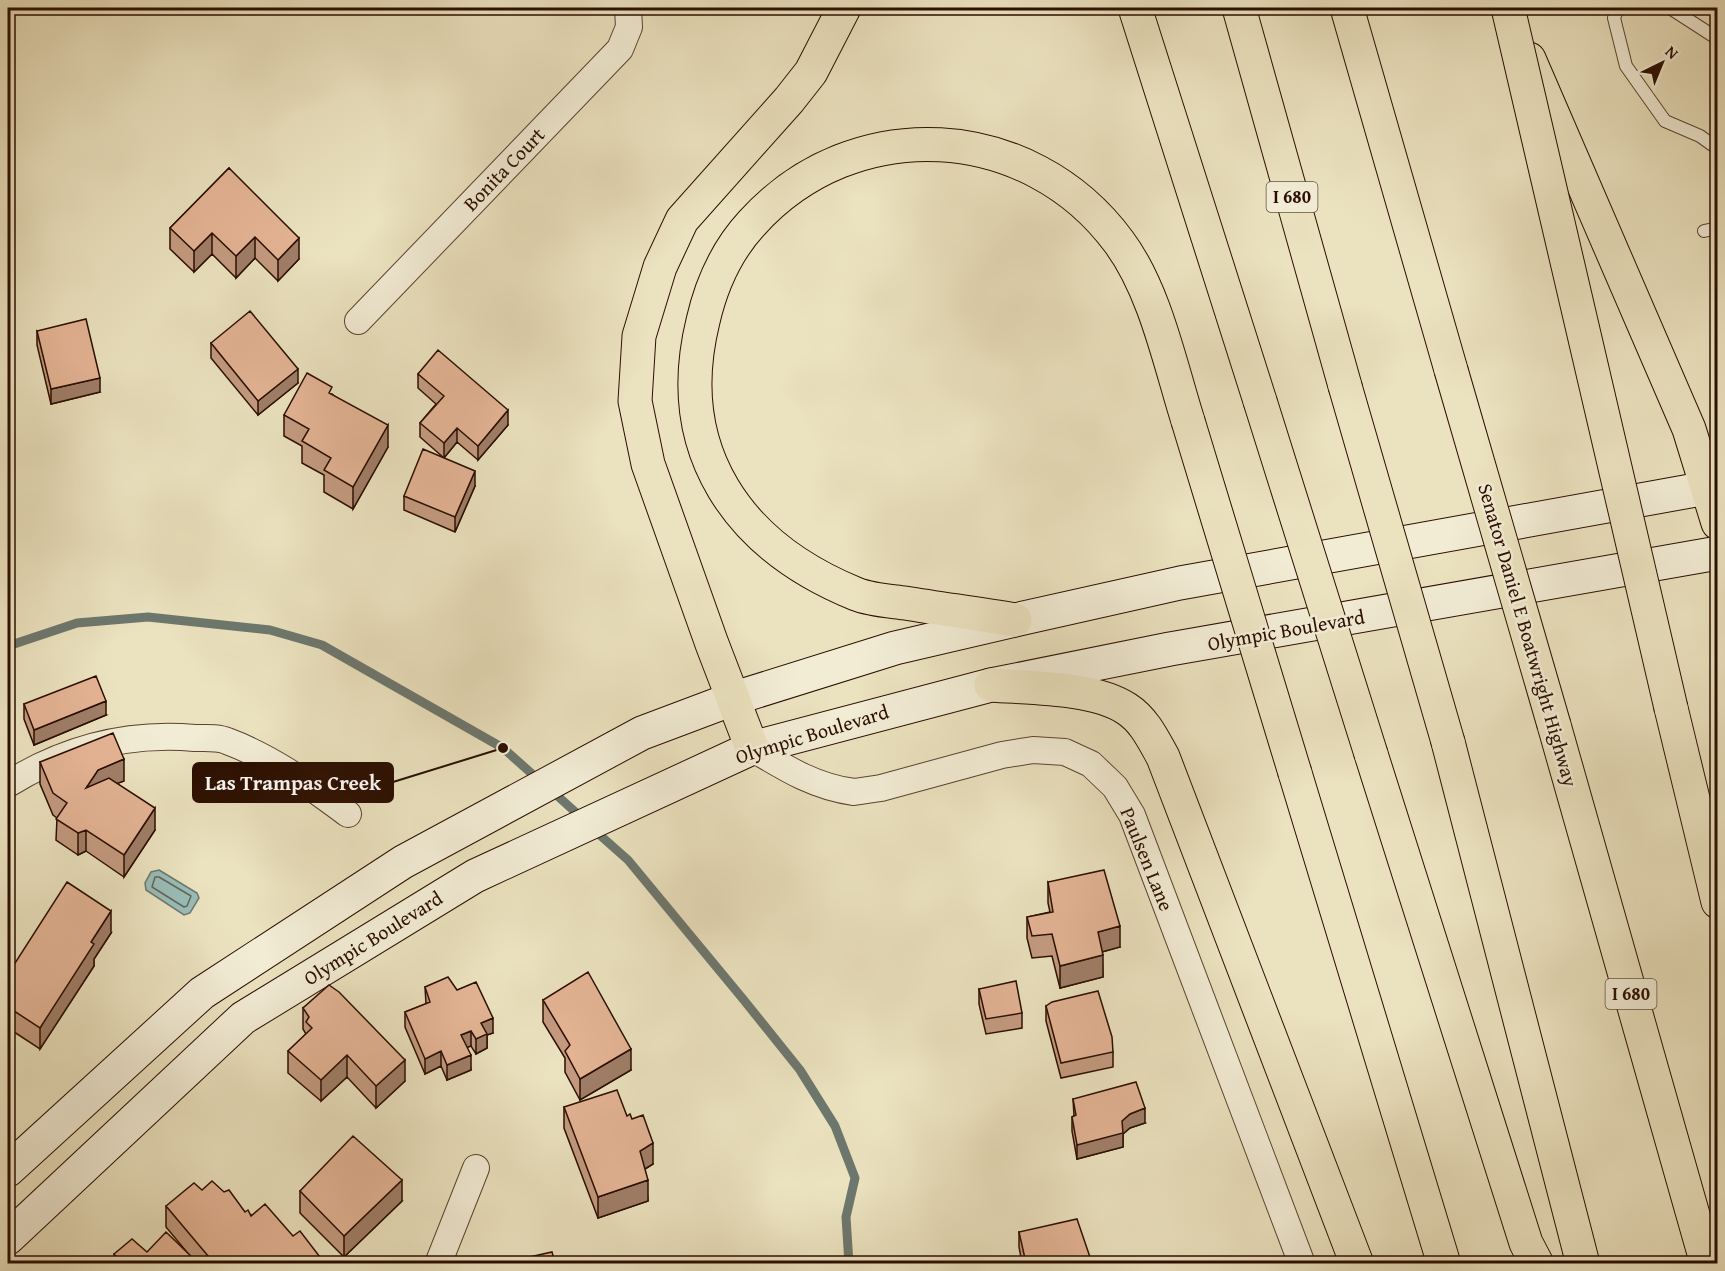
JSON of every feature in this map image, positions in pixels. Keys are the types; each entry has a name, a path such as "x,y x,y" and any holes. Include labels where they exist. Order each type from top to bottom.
{"highway":[{"path":"752,748 648,464 635,400 639,336 660,267 682,220 789,100 811,72 844,8"},
{"path":"1135,8 1526,1243 1537,1263"},
{"name":"I 680","path":"1239,8 1448,742 1583,1263"},
{"name":"Senator Daniel E Boatwright Highway","path":"1347,8 1707,1263"},
{"path":"1508,8 1689,429 1712,487 1718,523"},
{"path":"1508,8 1718,902"},
{"path":"1016,620 859,596 808,570 767,542 732,502 704,452 694,402 696,350 710,291 734,246 752,222 775,201 808,178 828,167 882,148 953,144 993,153 1030,168 1061,184 1082,201 1120,243 1135,267 1158,326 1188,421 1444,1263"},
{"path":"991,685 1100,697 1127,708 1148,729 1162,757 1357,1263"}],"main road":[{"path":"8,1170 202,993 403,862 642,734 735,698 896,648 1016,620 1180,583 1712,487"},
{"name":"Olympic Boulevard","path":"8,1238 243,1018 475,876 752,748 991,685 1170,649 1718,553"}],"street":[{"name":"Bonita Court","path":"358,321 620,49 629,27 628,8"},
{"path":"8,784 37,766 120,738 178,736 225,740 281,765 348,814"},
{"name":"Paulsen Lane","path":"752,748 802,778 831,789 854,792 1033,750 1065,752 1091,764 1115,787 1132,815 1302,1263"},
{"path":"438,1263 476,1168"}],"lane":[{"path":"1618,8 1614,18 1626,66 1665,120 1700,136 1718,149"},
{"path":"1671,8 1718,39"},
{"path":"1704,231 1718,228"}],"water":[{"path":"159,870 197,893 199,898 190,913 184,915 146,890 145,883 151,872"}],"building":[{"path":"229,168 299,238 278,260 255,237 236,256 212,233 194,251 170,228"},
{"path":"250,311 298,369 258,401 211,343"},
{"path":"86,319 100,378 51,389 37,331"},
{"path":"438,350 508,410 478,446 457,428 444,443 420,423 444,396 418,374"},
{"path":"307,373 332,387 329,393 388,425 353,487 324,470 331,458 302,441 309,429 284,415"},
{"path":"423,449 475,471 455,517 404,496"},
{"path":"96,676 106,701 34,730 24,704"},
{"path":"113,733 124,759 98,770 86,788 109,778 155,808 124,855 86,830 78,833 56,819 67,803 53,793 40,762"},
{"path":"1104,870 1120,926 1098,932 1103,955 1060,966 1052,934 1032,936 1027,917 1053,912 1048,882"},
{"path":"67,882 111,911 91,942 94,944 40,1028 8,1007 8,974"},
{"path":"588,972 631,1049 580,1079 565,1051 570,1045 543,1000"},
{"path":"448,977 457,990 476,982 493,1018 481,1023 487,1034 476,1039 471,1031 461,1035 471,1055 447,1065 441,1051 425,1059 405,1012 430,1002 425,987"},
{"path":"1016,981 1022,1013 986,1019 979,989"},
{"path":"329,985 339,992 405,1060 376,1086 347,1055 321,1080 288,1051 312,1028 306,1022 309,1017 303,1008"},
{"path":"1098,991 1112,1037 1113,1052 1061,1063 1046,1006 1052,1002"},
{"path":"1136,1082 1145,1108 1130,1114 1122,1121 1123,1133 1077,1145 1072,1117 1076,1115 1073,1099"},
{"path":"617,1090 627,1116 630,1114 632,1119 643,1115 653,1143 640,1151 648,1180 598,1197 564,1107"},
{"path":"353,1136 402,1180 344,1236 300,1191"},
{"path":"212,1181 224,1192 229,1190 245,1212 248,1210 251,1216 265,1204 293,1236 300,1231 323,1261 319,1263 214,1263 166,1206 194,1183 202,1190"},
{"path":"1077,1219 1092,1263 1026,1263 1019,1232"},
{"path":"166,1232 198,1263 123,1263 114,1254 132,1239 147,1252"},
{"path":"552,1252 555,1263 517,1263 516,1260"}],"waterway":[{"path":"8,646 77,623 148,617 270,630 322,645 503,748 540,781"},
{"path":"551,790 583,819"},
{"path":"593,829 628,860 743,999 800,1070 835,1126 855,1178 846,1217 849,1264"}],"place":[{"name":"Las Trampas Creek","path":"503,748"}]}
